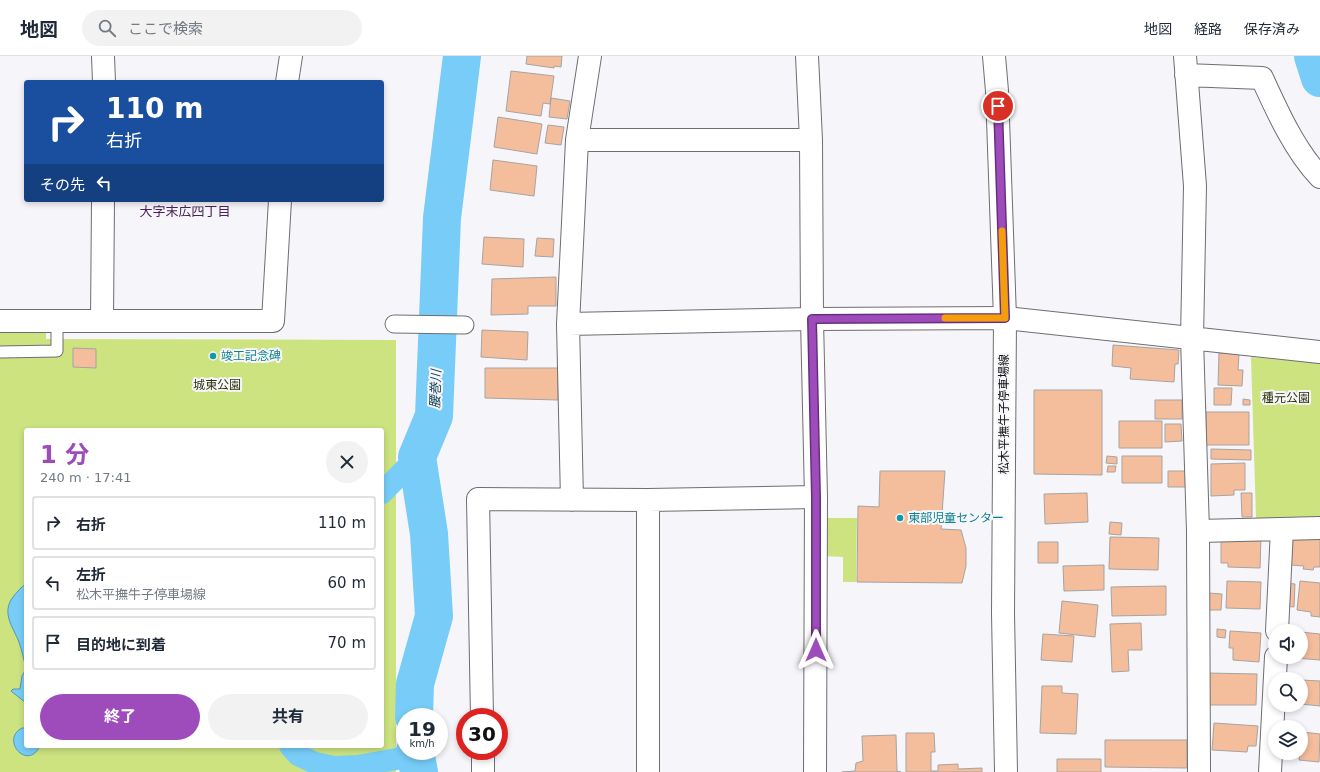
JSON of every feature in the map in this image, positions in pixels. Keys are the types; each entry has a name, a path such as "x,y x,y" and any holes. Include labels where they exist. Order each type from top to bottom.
{"street":[{"path":"103,56 104,80"},
{"path":"287,80 290,56"},
{"path":"572,500 568,324 577,140 590,56"},
{"path":"807,56 811,140 812,319 816,498 815,772"},
{"name":"松木平撫牛子停車場線","path":"994,56 997,91 1005,318 1003,613 1006,772"},
{"path":"1199,772 1198,531 1192,339 1196,186 1186,66 1262,78 1275,106 1294,140 1310,167 1320,177"},
{"path":"577,140 811,140"},
{"path":"102,320 103,202"},
{"path":"0,321 274,321 280,202"},
{"path":"568,324 812,319 1005,318 1320,352"},
{"path":"394,324 465,325"},
{"path":"482,708 478,499 648,500 816,498"},
{"path":"648,500 648,772"},
{"path":"1198,531 1320,528"},
{"path":"1277,624 1282,529"},
{"path":"1270,772 1276,664"},
{"path":"483,760 483,772"}],"lane":[{"path":"0,352 57,352 57,321"}],"green space":[{"name":"城東公園","path":"46,331 46,339 396,340 396,772 0,772 0,332"},
{"name":"種元公園","path":"1251,357 1320,363 1320,518 1256,518"},
{"path":"822,518 857,518 856,582 843,582 843,557 823,556"}],"water":[{"path":"24,586 24,660 19,642 9,620 8,614 8,609 13,597"},
{"path":"24,672 24,701 11,691 13,689 20,689"},
{"path":"24,728 24,748 39,748 35,753 29,756 23,755 18,751 14,739 16,733"}],"building":[{"path":"527,56 562,56 561,67 554,66 554,68 526,64"},
{"path":"511,71 554,76 550,104 543,103 541,116 506,111"},
{"path":"551,98 570,101 567,119 549,117"},
{"path":"498,117 542,124 537,154 494,147"},
{"path":"548,125 564,127 561,145 545,143"},
{"path":"493,160 537,166 534,196 490,190"},
{"path":"484,237 524,239 523,267 482,264"},
{"path":"537,238 554,239 553,257 535,256"},
{"path":"556,277 556,306 528,306 528,314 491,315 492,279"},
{"path":"482,330 528,332 527,360 481,357"},
{"path":"1113,345 1179,350 1178,364 1175,364 1174,382 1130,379 1131,368 1112,366"},
{"path":"73,348 96,349 96,368 73,367"},
{"path":"1219,353 1239,354 1238,370 1243,370 1242,386 1218,385"},
{"path":"485,368 558,368 558,400 485,398"},
{"path":"1214,388 1232,388 1231,405 1214,405"},
{"path":"1034,390 1102,390 1102,475 1034,474"},
{"path":"1243,399 1250,400 1250,405 1243,405"},
{"path":"1155,400 1182,400 1182,419 1155,419"},
{"path":"1206,412 1249,412 1249,445 1206,445"},
{"path":"1119,421 1162,421 1162,448 1119,448"},
{"path":"1165,424 1181,424 1182,441 1165,442"},
{"path":"1211,449 1251,450 1251,460 1211,459"},
{"path":"1107,456 1117,457 1117,464 1106,463"},
{"path":"1122,456 1162,456 1162,483 1122,483"},
{"path":"1245,463 1245,490 1234,490 1234,495 1211,496 1211,464"},
{"path":"1108,466 1116,466 1115,472 1107,472"},
{"name":"東部児童センター","path":"880,471 945,471 941,529 961,530 966,548 966,566 962,583 857,582 858,506 879,507"},
{"path":"1168,471 1186,471 1186,487 1168,487"},
{"path":"1087,493 1088,522 1045,524 1044,494"},
{"path":"1241,493 1252,493 1252,517 1242,517"},
{"path":"1110,522 1122,523 1121,535 1109,534"},
{"path":"1292,535 1320,537 1320,567 1314,567 1313,570 1303,569 1304,566 1290,565"},
{"path":"1221,536 1261,536 1260,568 1228,567 1228,563 1221,563"},
{"path":"1110,537 1159,538 1158,570 1109,569"},
{"path":"1038,542 1058,542 1058,563 1038,563"},
{"path":"1104,565 1104,590 1064,591 1063,566"},
{"path":"1227,581 1261,582 1260,609 1226,608"},
{"path":"1300,581 1320,583 1320,617 1311,616 1311,612 1297,610"},
{"path":"1286,583 1295,584 1294,607 1284,606"},
{"path":"1166,586 1166,615 1112,616 1111,587"},
{"path":"1209,593 1222,594 1221,610 1209,610"},
{"path":"1062,601 1098,605 1095,637 1059,633"},
{"path":"1141,623 1142,650 1128,650 1129,671 1112,672 1110,624"},
{"path":"1217,629 1226,630 1225,638 1217,637"},
{"path":"1230,631 1261,633 1259,662 1233,660 1233,648 1229,648"},
{"path":"1308,633 1320,634 1320,660 1308,659"},
{"path":"1043,634 1074,636 1072,662 1041,660"},
{"path":"1207,673 1257,674 1256,705 1207,705"},
{"path":"1308,680 1320,681 1320,706 1308,705"},
{"path":"1042,686 1062,686 1062,693 1078,694 1076,734 1040,733"},
{"path":"1214,723 1258,726 1256,746 1248,746 1247,752 1212,750"},
{"path":"906,733 934,733 935,752 931,752 931,771 938,771 938,765 958,764 958,769 982,768 982,772 906,772"},
{"path":"1308,733 1320,734 1319,762 1299,760 1308,760"},
{"path":"896,735 897,771 901,772 842,772 855,771 856,763 863,761 862,736"},
{"path":"1105,740 1187,740 1187,768 1105,767"},
{"path":"1057,759 1101,759 1101,772 1057,772"}],"waterway":[{"name":"腰巻川","path":"414,708 415,684 434,616 429,534 417,457 434,416 442,218 462,56"},
{"path":"1313,56 1320,78"},
{"path":"384,491 417,457"},
{"path":"292,748 298,755 315,763 334,767 358,766 396,759"},
{"name":"腰巻川","path":"417,760 419,772"}],"slow traffic":[{"path":"945,318 1005,318 1002,231"}],"place":[{"name":"竣工記念碑","path":"213,356"},
{"name":"東部児童センター","path":"900,518"}],"district":[{"name":"大字末広四丁目","path":"185,211"}],"route":[{"path":"816,650 816,498 812,319 1005,318 998,106"}]}
